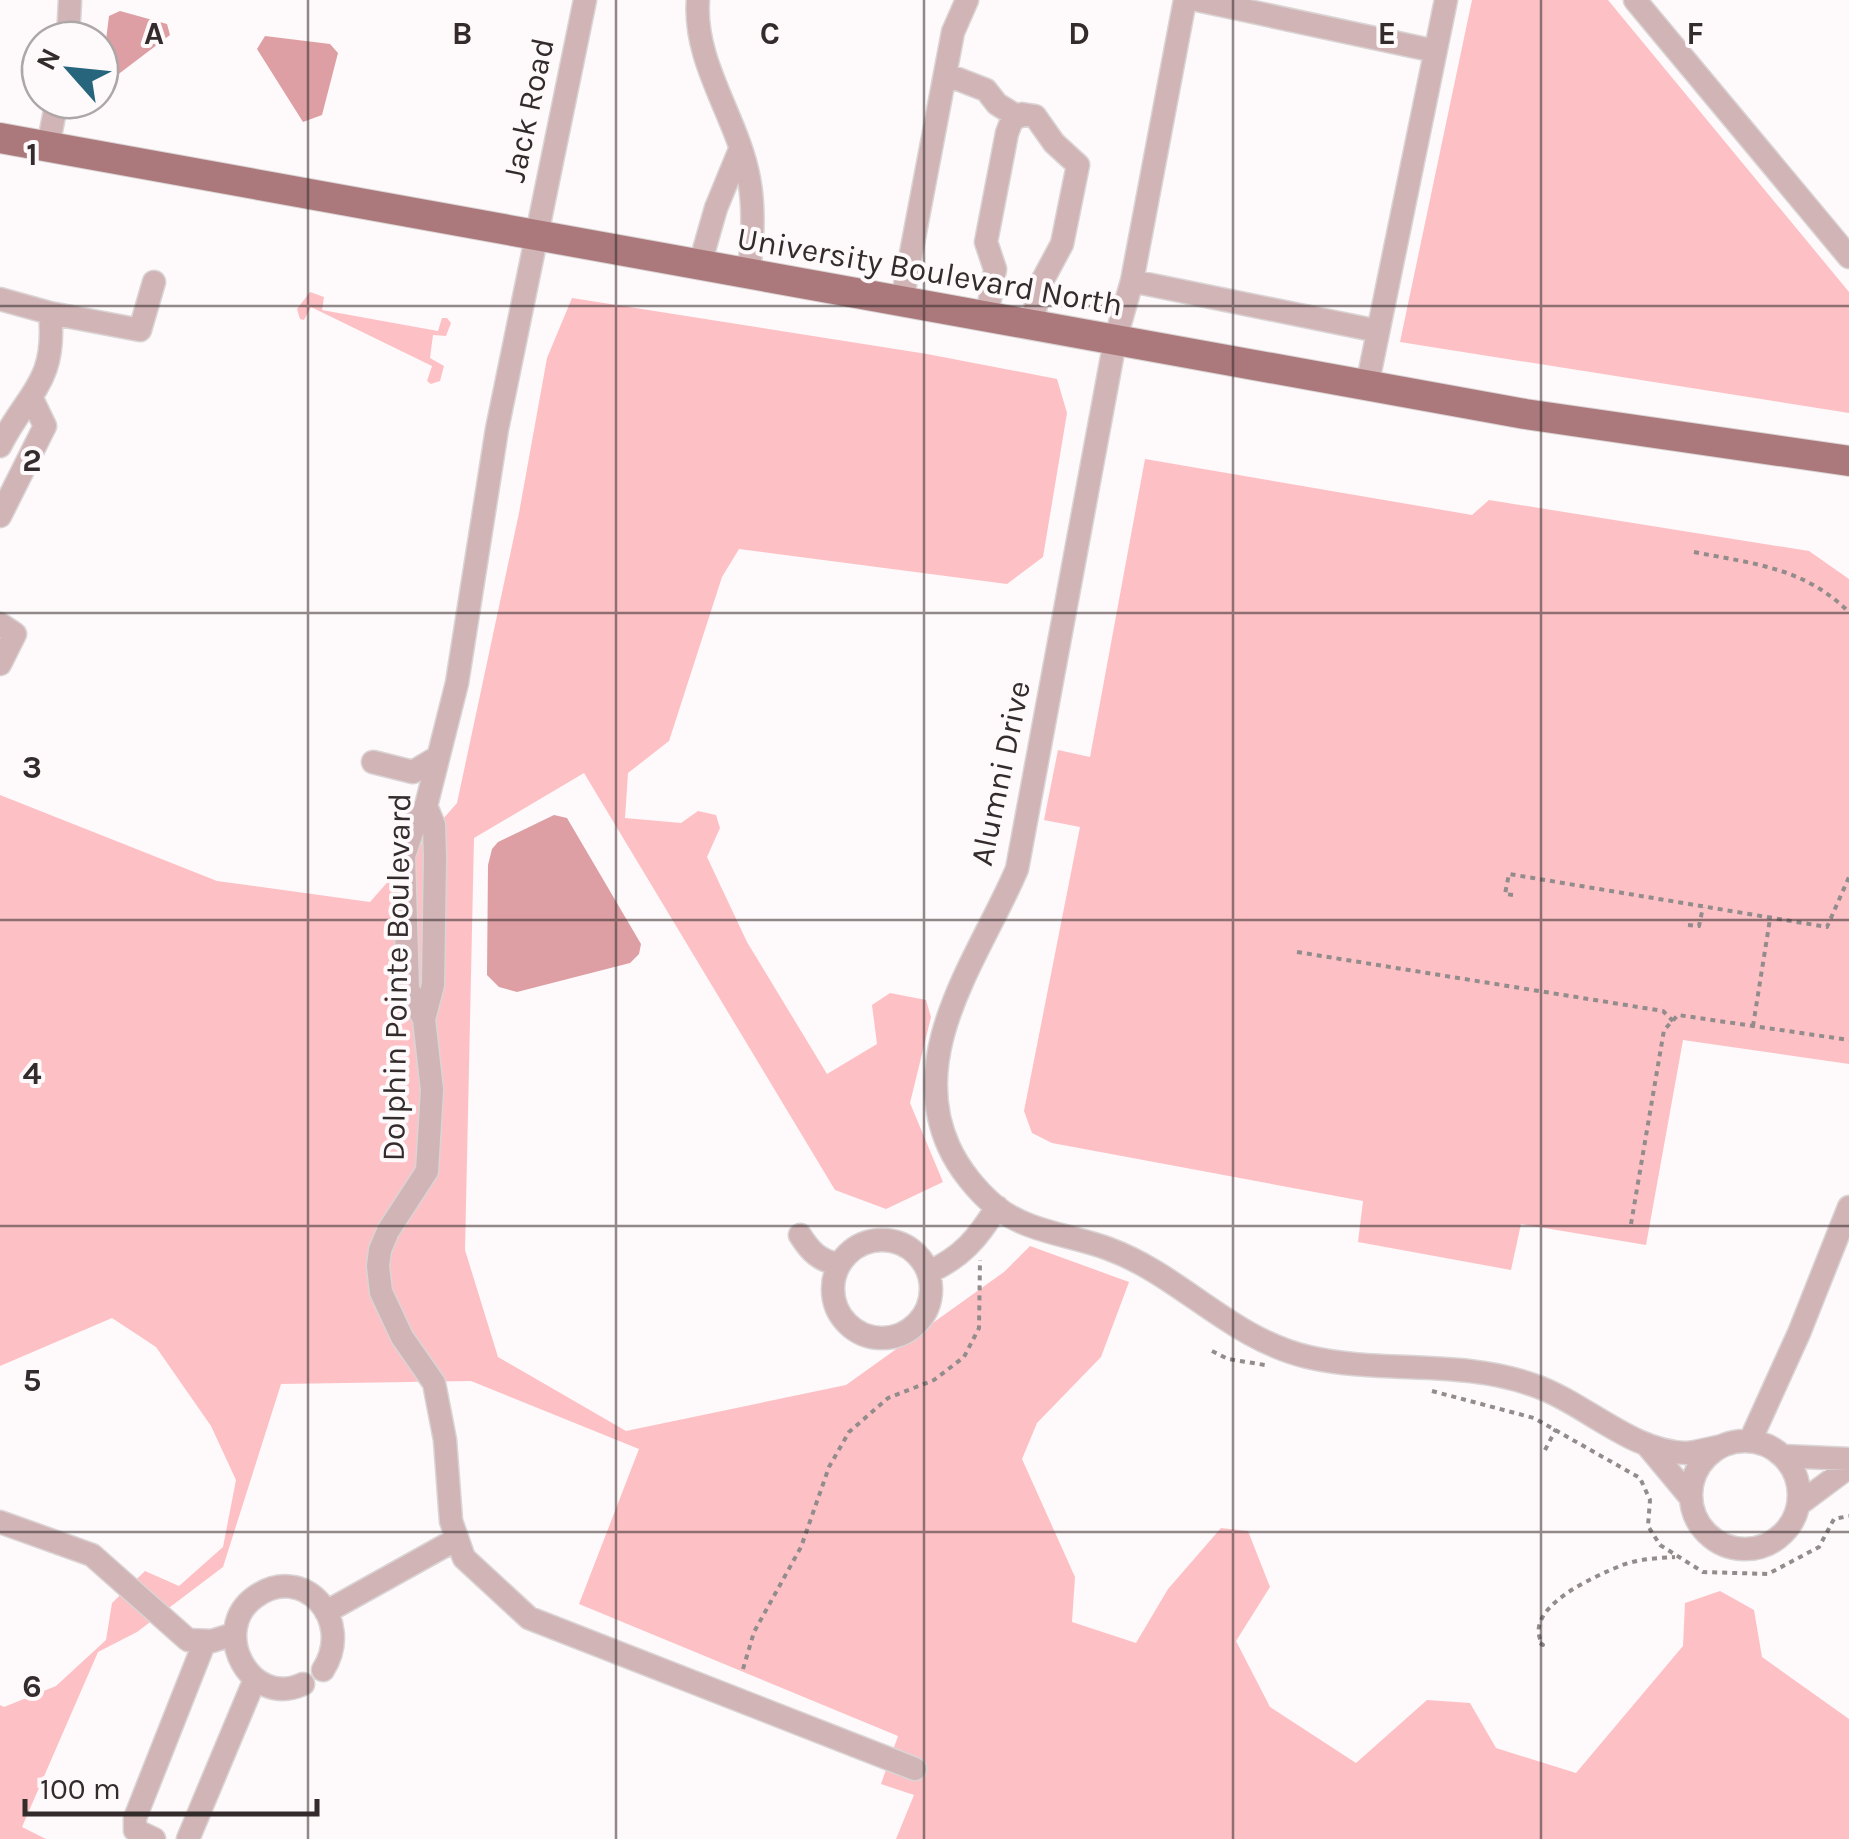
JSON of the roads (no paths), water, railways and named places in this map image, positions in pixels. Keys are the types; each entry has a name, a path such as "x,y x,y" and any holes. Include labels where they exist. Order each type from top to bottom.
{"main road":[{"name":"University Boulevard North","path":"0,138 1367,386 1582,423 1849,462"}],"street":[{"name":"Jack Road","path":"535,234 585,0"},
{"path":"698,0 696,23 703,54 749,176 749,273"},
{"path":"902,302 953,32 967,0"},
{"name":"Alumni Drive","path":"1185,0 1016,869 957,988 936,1069 940,1122 948,1146 960,1168 996,1207 1023,1222 1112,1250 1242,1331 1304,1356 1502,1376 1536,1386 1646,1444 1685,1453 1722,1446"},
{"path":"1197,0 1435,51"},
{"path":"1367,386 1446,0"},
{"path":"1635,0 1849,257"},
{"path":"945,74 986,90 997,104 1018,117"},
{"path":"987,317 996,269 986,242 1008,133 1012,120 1034,116 1054,143 1078,165 1062,244 1040,285 1032,326"},
{"path":"48,147 53,120"},
{"path":"700,264 716,208 740,152"},
{"name":"Dolphin Pointe Boulevard","path":"535,234 498,429 457,684 426,806 434,825 435,857 432,985 424,1019 432,1090 427,1172 388,1231 378,1266 381,1292 391,1316 434,1383 445,1440 451,1521 464,1558 529,1618 915,1769"},
{"path":"1132,281 1378,331"},
{"path":"0,300 140,330 154,282"},
{"path":"0,446 17,412 32,398 46,372 53,344 50,313"},
{"path":"0,516 46,426 32,398"},
{"path":"0,624 15,634 0,664"},
{"path":"373,762 413,772 438,757"},
{"path":"424,1019 408,989 404,856 417,816 426,806"},
{"path":"929,1272 969,1248 996,1207"},
{"path":"1750,1441 1807,1315 1849,1207"},
{"path":"800,1235 815,1256 840,1264"},
{"path":"879,1240 909,1247 929,1272 929,1304 909,1330 878,1338 862,1334 839,1312 834,1280 840,1264 863,1243 879,1240"},
{"path":"1750,1441 1768,1446 1782,1456 1799,1486 1798,1506 1792,1522 1766,1545 1732,1548 1704,1530 1694,1515 1691,1498 1699,1466 1722,1446 1750,1441"},
{"name":"Alumni Drive","path":"1646,1444 1691,1498"},
{"path":"1782,1456 1849,1459"},
{"path":"1798,1506 1849,1467"},
{"path":"0,1522 92,1555 188,1640 205,1641 234,1634"},
{"path":"326,1612 457,1539"},
{"path":"303,1684 280,1688 255,1679 240,1663 234,1634 240,1612 252,1599 284,1586 317,1598 334,1626 336,1642 324,1670"},
{"path":"154,1839 135,1830 135,1818 205,1641"},
{"path":"188,1839 255,1679"}]}
